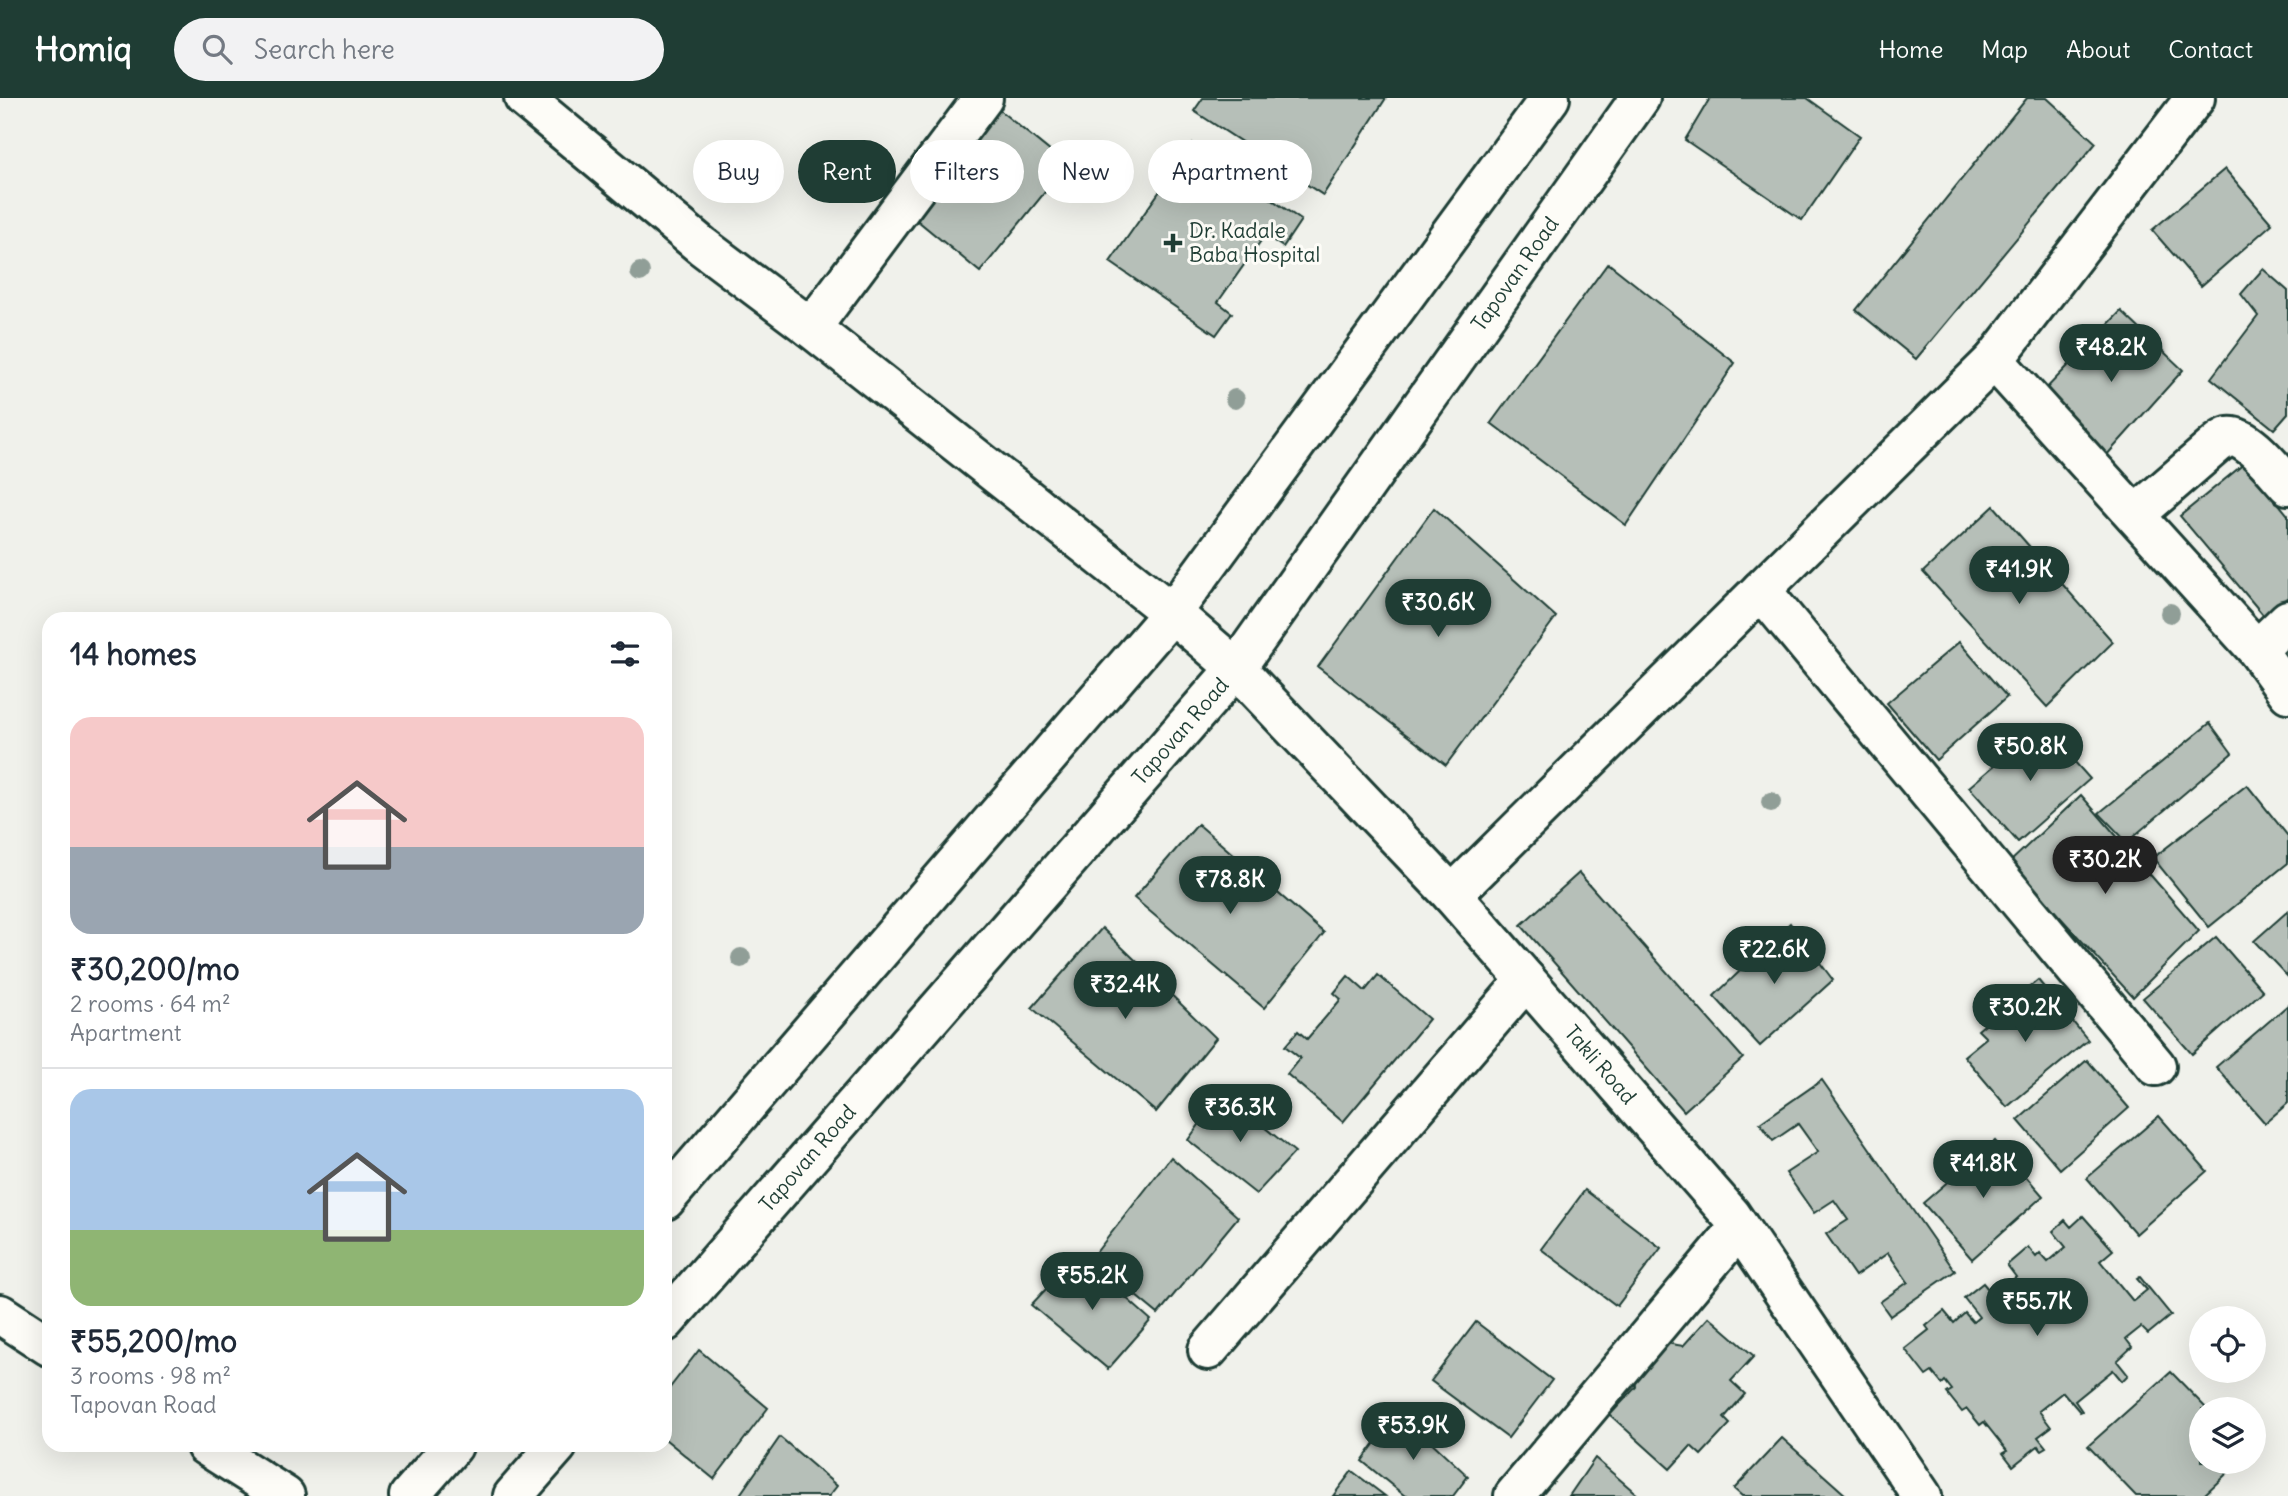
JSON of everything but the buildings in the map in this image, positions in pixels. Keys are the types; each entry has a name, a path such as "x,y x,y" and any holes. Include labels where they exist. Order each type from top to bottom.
{"street":[{"name":"Takli Road","path":"524,98 702,246 811,328 1172,613 1236,668 1452,895 1731,1215 1922,1496"},
{"path":"811,328 983,98"},
{"path":"672,1192 1172,613 1550,98"},
{"name":"Tapovan Road","path":"672,1314 1236,668 1640,98"},
{"path":"1452,895 1994,360 2195,98"},
{"path":"1994,360 2272,635 2288,693"},
{"path":"2143,508 2218,443 2229,437 2239,439 2252,447 2288,485"},
{"path":"1761,590 2156,1066"},
{"path":"1208,1350 1526,979"},
{"path":"1514,1496 1739,1228"},
{"path":"0,1314 42,1341"},
{"path":"215,1452 285,1496"},
{"path":"409,1496 448,1452"},
{"path":"513,1496 552,1452"}],"place":[{"name":"Dr. Kadale Baba Hospital","path":"1173,243"}]}
